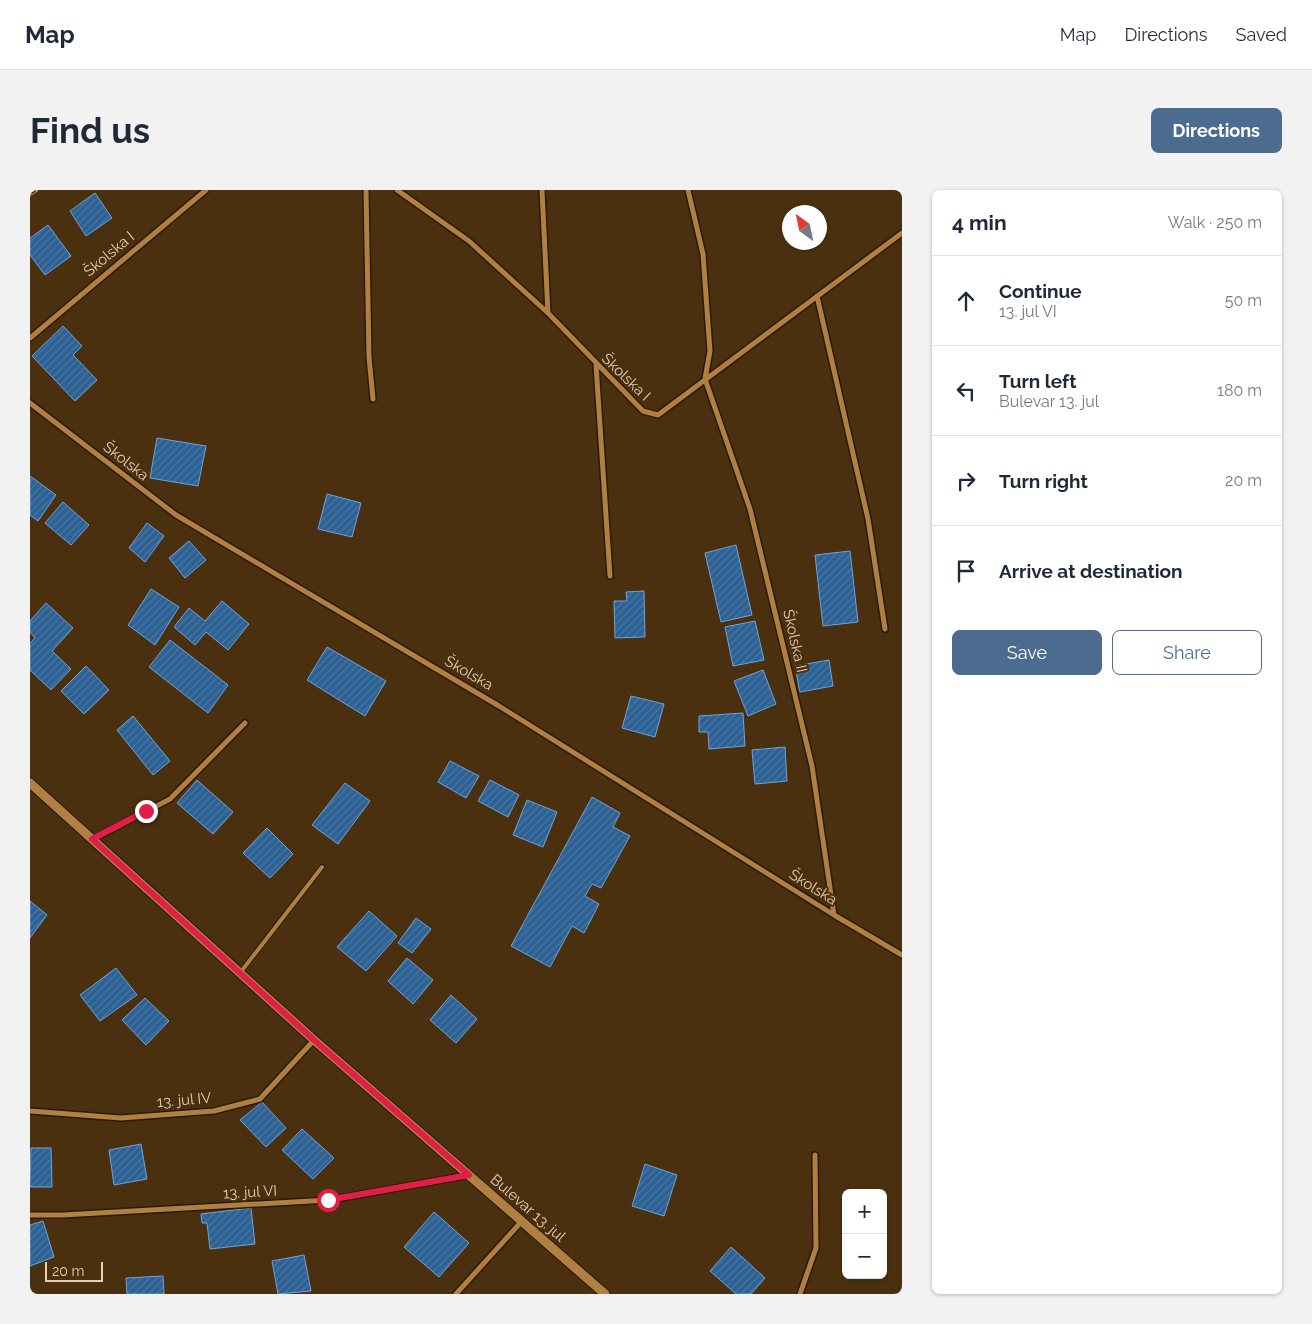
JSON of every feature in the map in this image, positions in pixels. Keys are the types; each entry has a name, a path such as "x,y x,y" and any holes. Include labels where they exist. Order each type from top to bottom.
{"street":[{"name":"Školska I","path":"30,338 206,190"},
{"path":"366,190 369,357 373,399"},
{"name":"Školska I","path":"397,190 469,241 548,313 596,365 643,411 652,415 658,414 902,233"},
{"path":"542,190 548,313"},
{"path":"688,190 703,254 710,350 705,379"},
{"path":"817,296 868,519 885,629"},
{"path":"596,365 610,576"},
{"name":"Školska II","path":"705,379 750,509 812,766 834,916"},
{"name":"Školska","path":"30,403 176,515 499,706 834,916 902,955"},
{"path":"92,839 170,799 245,723"},
{"name":"Bulevar 13. jul","path":"30,783 314,1040 605,1294"},
{"name":"13. jul IV","path":"30,1111 122,1118 214,1111 260,1099 314,1040"},
{"path":"800,1294 816,1248 815,1155"},
{"name":"13. jul VI","path":"30,1215 63,1215 328,1200 469,1175"},
{"path":"456,1294 522,1220"}],"lane":[{"path":"240,973 322,867"}],"building":[{"path":"95,193 112,218 86,236 70,211"},
{"path":"48,225 71,256 45,275 30,255 30,238"},
{"path":"63,326 82,346 73,355 97,380 75,401 32,356"},
{"path":"157,438 206,446 198,486 150,478"},
{"path":"30,476 56,495 38,521 30,515"},
{"path":"327,494 361,503 352,537 318,529"},
{"path":"63,502 89,525 71,545 45,523"},
{"path":"147,523 164,536 145,562 129,548"},
{"path":"189,541 206,560 185,578 169,558"},
{"path":"736,545 752,615 721,622 705,553"},
{"path":"850,551 858,622 823,626 815,555"},
{"path":"151,589 179,607 155,645 128,625"},
{"path":"644,591 645,637 615,638 614,601 627,601 626,592"},
{"path":"222,601 249,624 228,650 206,632 195,645 174,627 189,608 205,621"},
{"path":"46,603 73,628 52,651 71,669 51,690 30,670 30,643 35,638 30,632 30,621"},
{"path":"755,621 764,660 733,666 725,627"},
{"path":"170,640 228,685 208,713 149,667"},
{"path":"327,647 386,681 365,716 307,680"},
{"path":"829,660 833,686 800,692 795,666"},
{"path":"86,666 109,690 84,714 61,691"},
{"path":"763,670 776,704 748,716 734,681"},
{"path":"631,696 664,704 655,737 622,728"},
{"path":"743,713 745,746 709,749 708,732 699,732 699,716"},
{"path":"133,716 170,761 153,775 117,730"},
{"path":"785,747 787,781 755,784 752,750"},
{"path":"450,761 479,776 466,798 438,782"},
{"path":"197,780 233,812 213,834 177,803"},
{"path":"490,780 519,795 508,817 478,801"},
{"path":"345,783 370,801 338,844 312,825"},
{"path":"592,797 620,813 613,827 630,836 601,888 592,884 585,896 599,904 584,933 572,926 550,967 511,946"},
{"path":"527,800 557,812 543,847 513,835"},
{"path":"267,828 293,854 270,878 243,853"},
{"path":"30,901 47,915 30,938"},
{"path":"369,911 397,936 366,971 337,947"},
{"path":"416,918 431,929 412,953 398,943"},
{"path":"407,958 433,980 413,1004 388,981"},
{"path":"116,968 137,995 100,1021 80,995"},
{"path":"451,995 477,1019 456,1043 430,1020"},
{"path":"145,998 169,1021 146,1045 122,1020"},
{"path":"262,1102 286,1128 266,1147 240,1120"},
{"path":"302,1129 334,1158 313,1179 282,1150"},
{"path":"141,1144 147,1179 114,1185 109,1150"},
{"path":"31,1148 51,1148 52,1187 30,1187"},
{"path":"645,1164 677,1175 664,1216 632,1206"},
{"path":"251,1208 255,1244 210,1249 207,1223 202,1223 201,1214"},
{"path":"434,1212 469,1243 439,1277 404,1247"},
{"path":"43,1221 54,1257 30,1266 30,1225"},
{"path":"731,1247 765,1278 751,1294 736,1294 710,1271"},
{"path":"304,1255 311,1291 278,1294 272,1261"},
{"path":"163,1276 164,1294 127,1294 126,1278"}],"railway":[{"path":"30,193 35,190"}],"route":[{"path":"146,811 92,839 314,1040 469,1175 328,1200"}]}
